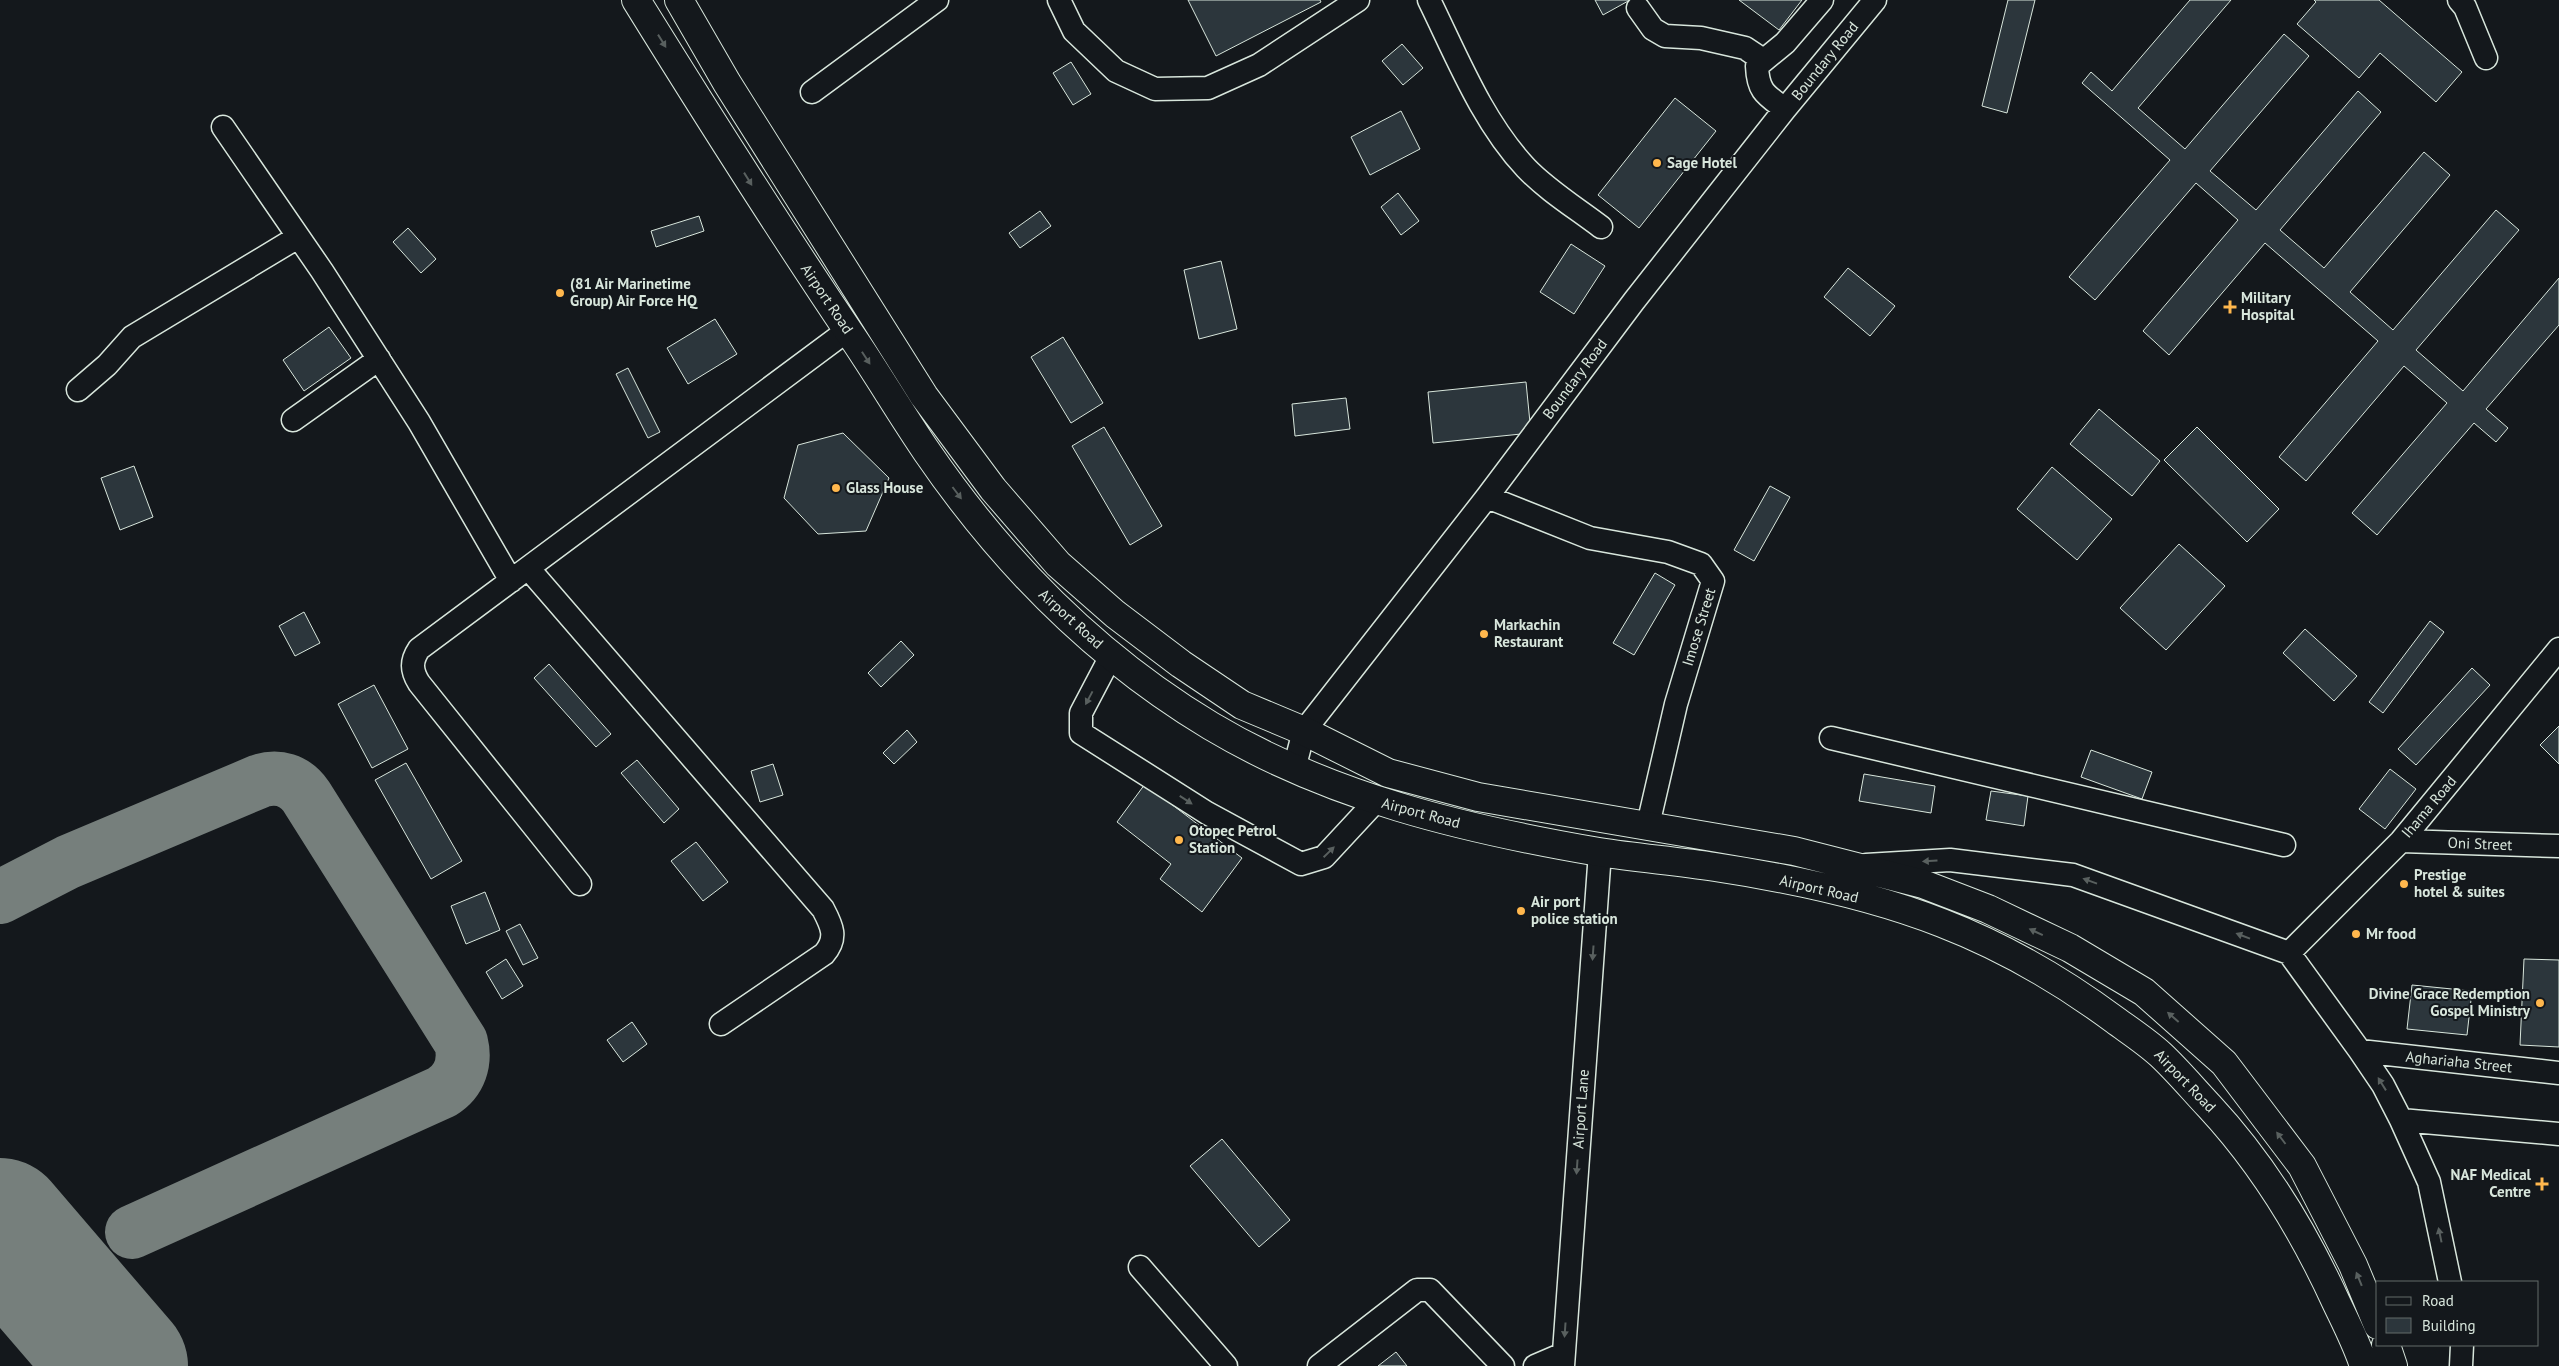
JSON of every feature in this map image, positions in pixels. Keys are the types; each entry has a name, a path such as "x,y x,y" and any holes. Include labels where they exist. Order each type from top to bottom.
{"main road":[{"name":"Airport Road","path":"636,0 761,202 848,330 928,454 988,534 1025,578 1084,633 1206,724 1264,756 1344,791 1418,814 1492,831 1600,852 1719,868 1839,892 1937,921 2002,948 2074,990 2158,1051 2232,1130 2269,1182 2318,1264 2364,1366"},
{"name":"Airport Road","path":"679,0 727,83 924,396 994,489 1058,564 1115,614 1181,664 1242,705 1304,731 1397,776 1478,797 1794,851 1923,884 1988,909 2070,948 2144,992 2224,1062 2302,1166 2353,1265 2376,1320"},
{"path":"1839,892 1849,866"},
{"path":"2386,1346 2393,1366"}],"street":[{"path":"812,92 937,0"},
{"path":"1059,0 1074,31 1116,71 1156,89 1208,88 1216,85 1259,65 1358,0"},
{"path":"1429,0 1483,108 1506,145 1527,170 1601,227"},
{"path":"1786,109 1764,94 1758,80 1757,66 1785,42 1822,0"},
{"name":"Boundary Road","path":"1294,769 1304,731 1487,497 1634,301 1875,0"},
{"path":"2459,0 2465,7 2486,58"},
{"path":"1638,8 1653,29 1665,36 1701,38 1745,48 1763,60"},
{"path":"223,127 298,237 520,575 823,909 831,924 832,941 824,954 721,1024"},
{"path":"78,390 107,365 132,337 298,237"},
{"path":"580,884 414,676 414,657 419,649 848,330"},
{"path":"293,420 379,360"},
{"name":"Imose Street","path":"1487,497 1590,538 1668,552 1701,564 1713,581 1676,704 1648,825"},
{"name":"Ihama Road","path":"2288,954 2401,841 2559,650"},
{"path":"1112,654 1081,713 1080,732 1207,813 1301,864 1324,857 1376,801"},
{"path":"1831,738 2284,845"},
{"name":"Oni Street","path":"2401,841 2559,846"},
{"name":"Airport Lane","path":"1563,1360 1600,852"},
{"path":"1849,866 1950,860 2073,875 2288,954 2360,1051 2383,1085 2401,1120 2429,1182 2450,1281"},
{"name":"Aghariaha Street","path":"2360,1051 2559,1073"},
{"path":"2401,1120 2559,1134"},
{"path":"1140,1267 1226,1366"},
{"path":"1319,1366 1418,1290 1425,1288 1430,1290 1503,1366"},
{"path":"2461,1366 2462,1346"},
{"path":"1534,1366 1563,1360"}],"building":[{"path":"1188,0 1320,0 1321,2 1216,56"},
{"path":"1595,0 1630,0 1603,15"},
{"path":"1739,0 1802,0 1779,30"},
{"path":"2008,0 2035,0 2007,113 1982,106"},
{"path":"2190,0 2231,0 2138,108 2185,149 2284,34 2309,56 2210,171 2256,210 2358,91 2381,112 2280,230 2324,268 2424,152 2450,175 2350,292 2393,330 2496,210 2519,230 2416,350 2463,391 2559,278 2559,325 2486,409 2508,428 2496,442 2474,423 2377,535 2352,513 2447,403 2404,366 2306,481 2279,457 2378,341 2265,243 2169,355 2143,331 2238,220 2196,183 2095,300 2069,277 2170,160 2082,83 2091,72 2112,91"},
{"path":"2314,0 2379,0 2462,72 2436,102 2380,53 2359,78 2297,24 2316,2"},
{"path":"1402,44 1423,68 1403,85 1382,61"},
{"path":"1071,62 1091,94 1073,105 1053,73"},
{"name":"Sage Hotel","path":"1675,98 1716,131 1639,228 1598,195"},
{"path":"1401,111 1420,149 1370,175 1351,137"},
{"path":"1398,193 1419,221 1401,235 1381,207"},
{"path":"1040,211 1051,226 1020,248 1009,233"},
{"path":"699,216 704,231 656,247 651,231"},
{"path":"408,228 436,259 421,273 393,242"},
{"path":"1571,244 1605,266 1574,314 1540,292"},
{"path":"1221,261 1237,329 1199,339 1184,270"},
{"path":"1848,268 1895,306 1870,336 1824,297"},
{"path":"715,319 737,354 688,384 667,348"},
{"path":"329,327 351,358 304,391 283,360"},
{"path":"1063,337 1103,403 1071,423 1031,357"},
{"path":"628,368 660,432 648,438 616,374"},
{"path":"1526,382 1531,433 1433,443 1428,392"},
{"path":"1346,398 1350,429 1295,436 1292,404"},
{"path":"2099,409 2160,461 2132,496 2070,444"},
{"path":"1104,427 1162,526 1130,545 1072,446"},
{"path":"2197,427 2279,509 2247,542 2164,460"},
{"name":"Glass House","path":"843,433 889,478 866,531 818,534 784,498 798,445"},
{"path":"134,466 153,517 120,530 101,478"},
{"path":"2052,467 2112,519 2077,560 2017,509"},
{"path":"1770,486 1790,497 1754,561 1734,550"},
{"path":"2179,544 2225,586 2166,650 2120,608"},
{"path":"1655,573 1675,585 1634,655 1613,643"},
{"path":"304,612 320,643 295,656 279,626"},
{"path":"2430,621 2444,632 2383,713 2369,702"},
{"path":"2305,629 2357,676 2334,701 2283,653"},
{"path":"901,641 914,655 881,687 868,673"},
{"path":"549,664 611,734 596,747 534,678"},
{"path":"2472,668 2490,685 2416,765 2398,749"},
{"path":"374,685 408,749 372,768 338,704"},
{"path":"2559,726 2559,764 2540,745"},
{"path":"907,730 917,742 894,764 883,753"},
{"path":"2091,750 2152,772 2142,799 2081,777"},
{"path":"637,760 679,809 664,823 621,773"},
{"path":"406,763 462,861 431,879 375,780"},
{"path":"773,764 783,795 760,802 751,771"},
{"path":"2390,769 2416,789 2385,829 2359,809"},
{"path":"1864,774 1935,786 1931,813 1859,801"},
{"name":"Otopec Petrol Station","path":"1145,784 1242,858 1202,912 1160,879 1171,864 1117,822"},
{"path":"1991,791 2028,796 2024,826 1986,820"},
{"path":"696,842 728,882 703,901 671,861"},
{"path":"485,892 500,930 466,944 451,906"},
{"path":"520,924 538,958 523,965 506,931"},
{"path":"506,959 523,986 502,999 486,972"},
{"name":"Divine Grace Redemption Gospel Ministry","path":"2524,959 2559,960 2559,1047 2520,1045"},
{"path":"2412,985 2472,991 2467,1035 2407,1029"},
{"path":"632,1022 647,1044 623,1062 607,1040"},
{"path":"1222,1139 1290,1220 1259,1247 1190,1166"},
{"path":"1396,1352 1407,1366 1378,1366"}],"taxiway":[{"path":"0,897 68,862 260,781 267,779 286,780 297,786 306,796 461,1042 463,1057 460,1070 453,1082 442,1092 132,1232"}],"runway":[{"path":"0,1225 121,1366"}],"place":[{"name":"Sage Hotel","path":"1657,163"},
{"name":"(81 Air Marinetime Group) Air Force HQ","path":"560,293"},
{"name":"Military Hospital","path":"2230,307"},
{"name":"Glass House","path":"836,488"},
{"name":"Markachin Restaurant","path":"1484,634"},
{"name":"Otopec Petrol Station","path":"1179,840"},
{"name":"Prestige hotel & suites","path":"2404,884"},
{"name":"Air port police station","path":"1521,911"},
{"name":"Mr food","path":"2356,934"},
{"name":"Divine Grace Redemption Gospel Ministry","path":"2540,1003"},
{"name":"NAF Medical Centre","path":"2542,1184"}]}
